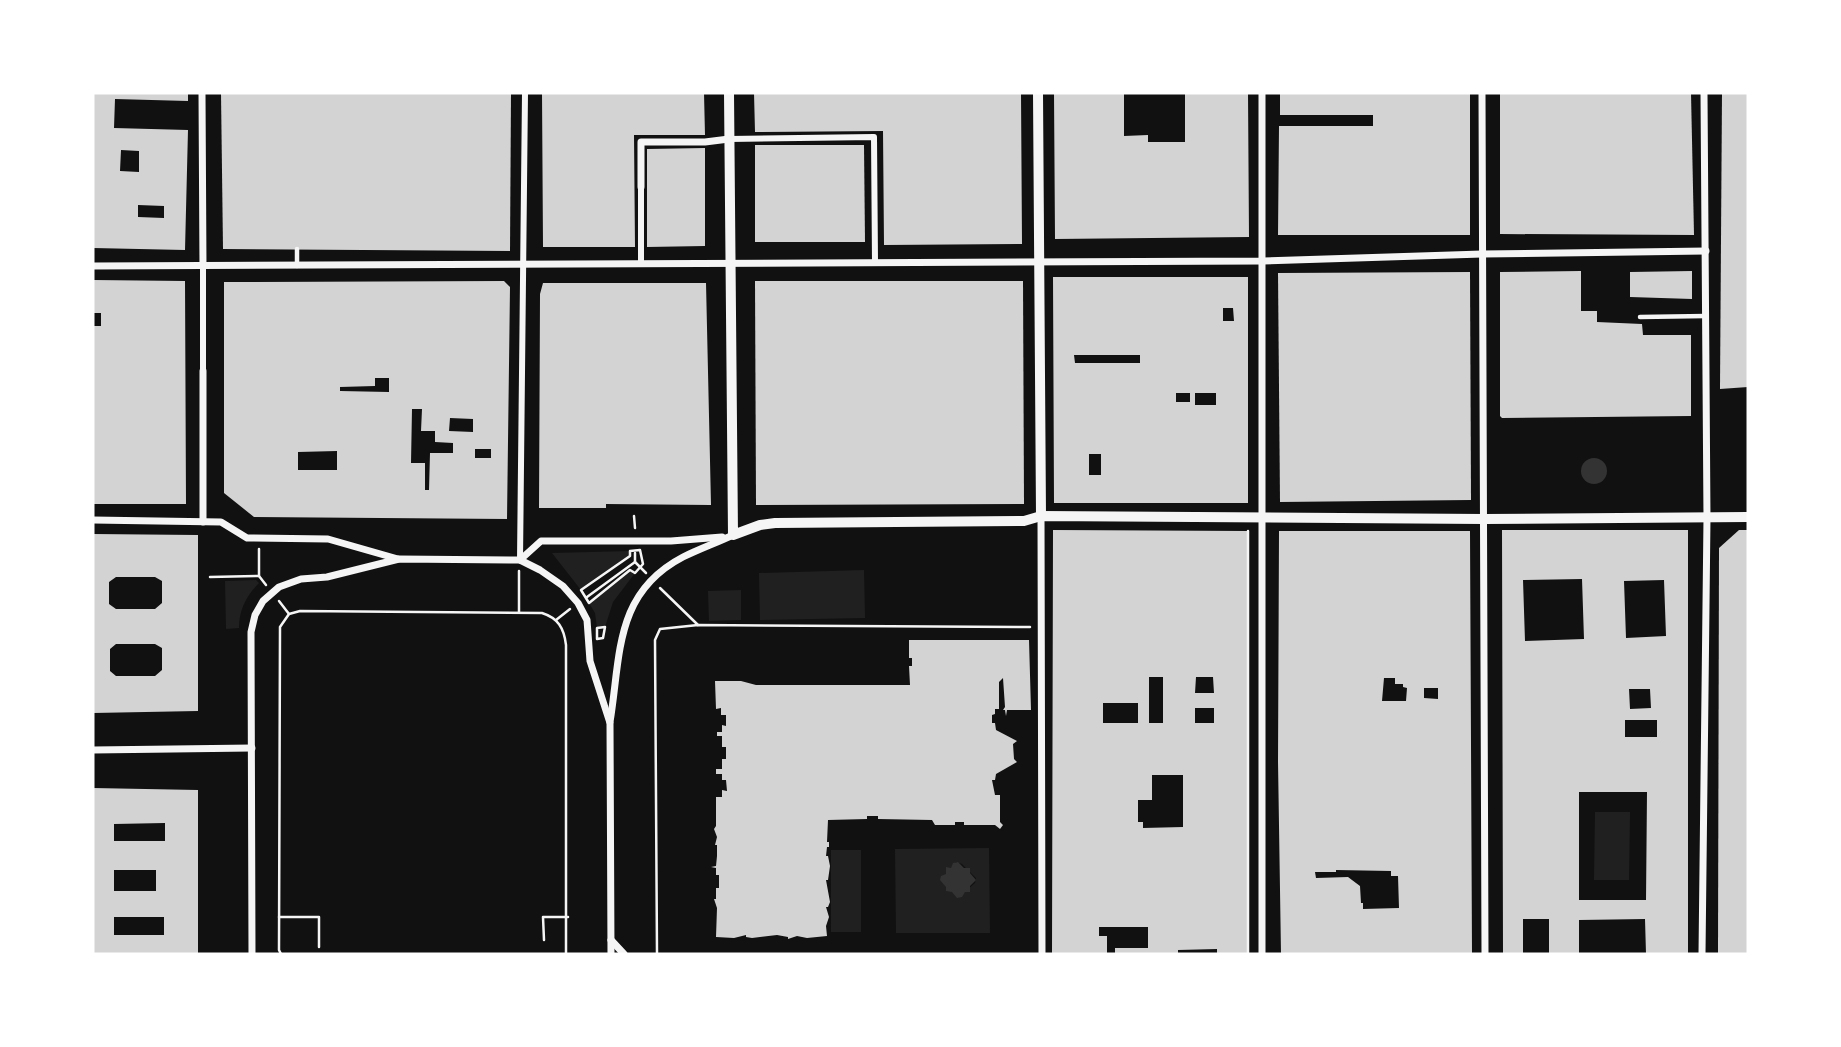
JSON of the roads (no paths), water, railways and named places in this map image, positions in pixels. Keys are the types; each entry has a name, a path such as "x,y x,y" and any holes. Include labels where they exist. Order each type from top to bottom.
{"street":[{"path":"202,93 203,522"},
{"path":"520,560 525,93"},
{"path":"729,93 733,535"},
{"path":"1038,93 1042,954"},
{"path":"1262,93 1262,954"},
{"path":"1482,93 1485,954"},
{"path":"1702,954 1707,518 1704,93"},
{"path":"642,264 641,142 874,137 876,262"},
{"path":"93,266 1263,261 1706,251"},
{"path":"611,954 610,723 624,626 633,603 653,580 682,558 733,535 760,525 775,523 1024,521 1041,516 1484,519 1748,517"},
{"path":"93,520 221,522 247,538 328,538 399,559"},
{"path":"520,560 541,541 671,541 733,535"},
{"path":"252,954 251,632 262,601 279,587 301,579 327,577 399,559 520,560 553,578 578,603 587,620 590,662 610,723"},
{"path":"93,750 253,748"},
{"path":"611,940 624,954"}],"lane":[{"path":"298,249 298,266"},
{"path":"1640,317 1707,316"}]}
